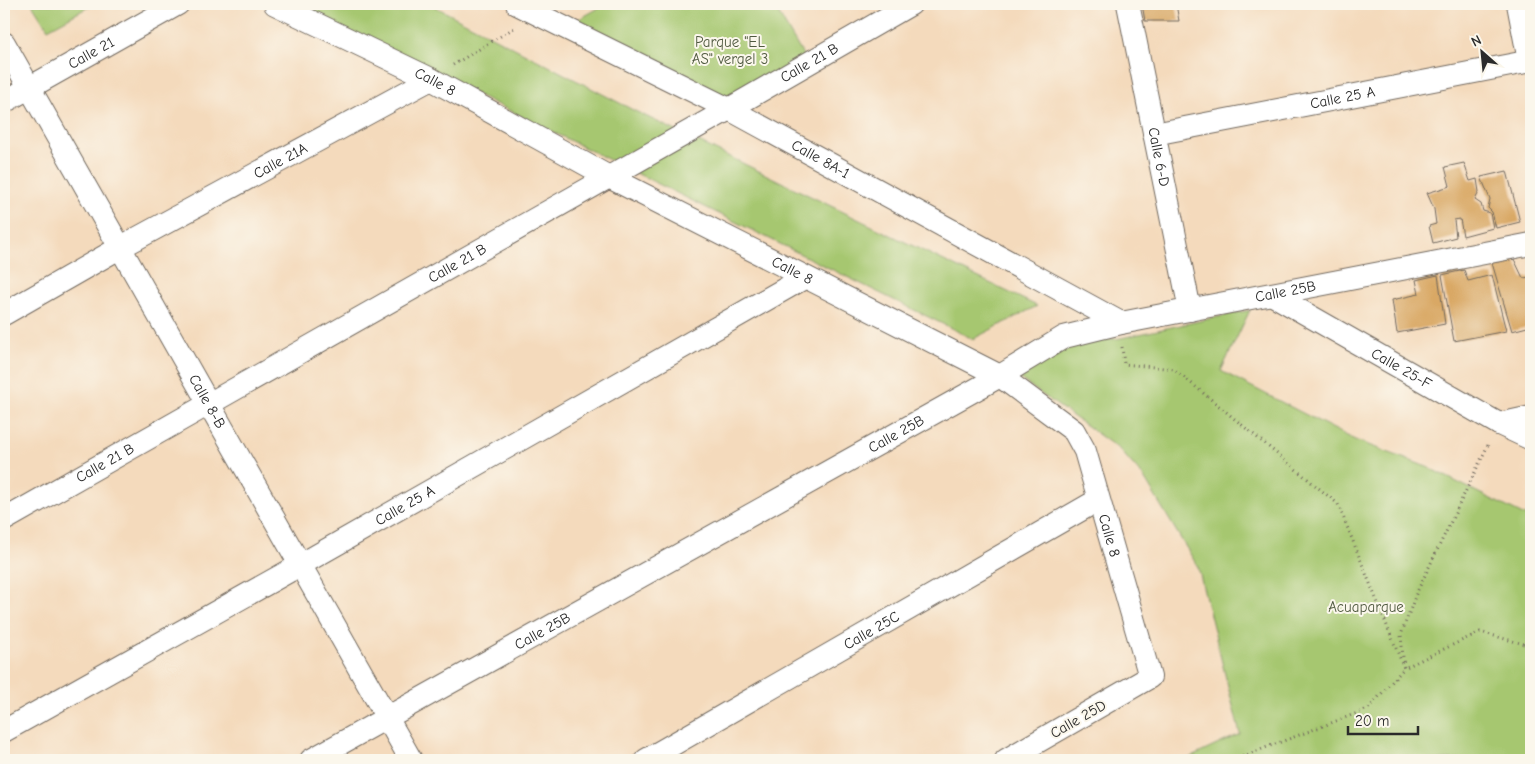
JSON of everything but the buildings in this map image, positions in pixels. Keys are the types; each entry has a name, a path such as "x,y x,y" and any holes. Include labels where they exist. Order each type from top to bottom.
{"street":[{"name":"Calle 21","path":"4,102 178,4"},
{"name":"Calle 8","path":"274,4 431,79 609,177 804,278 1000,376 1074,431 1085,451 1150,677"},
{"name":"Calle 8A-1","path":"517,4 546,9 1121,324"},
{"name":"Calle 21 B","path":"4,520 911,4"},
{"name":"Calle 6-D","path":"1128,4 1190,310"},
{"path":"1518,4 1530,61"},
{"name":"Calle 8-B","path":"4,43 210,404 385,718 411,760"},
{"name":"Calle 25 A","path":"1154,134 1530,61"},
{"name":"Calle 21A","path":"4,314 121,247 431,79"},
{"name":"Calle 25B","path":"311,760 1000,376 1064,337 1190,310 1531,244"},
{"name":"Calle 25 A","path":"4,731 804,278"},
{"name":"Calle 25-F","path":"1273,295 1498,424 1531,439"},
{"path":"1498,424 1531,417"},
{"name":"Calle 25C","path":"646,760 1098,500"},
{"name":"Calle 25D","path":"1019,757 1150,677"}],"path":[{"path":"431,79 546,9"},
{"path":"1121,324 1124,364 1174,369 1338,504 1404,668"},
{"path":"1404,668 1401,635 1416,594 1498,424"},
{"path":"1233,760 1368,709 1404,668 1480,632 1531,646"}],"green space":[{"path":"32,4 94,4 48,29"},
{"path":"293,4 430,4 635,111 1037,306 973,339"},
{"name":"Parque \"EL AS\" vergel 3","path":"606,4 773,4 807,62 731,106 572,23"},
{"name":"Acuaparque","path":"1250,310 1221,371 1355,440 1427,467 1531,519 1531,760 1185,760 1240,734 1198,567 1143,476 1119,449 1016,376 1066,345 1121,338"}]}
